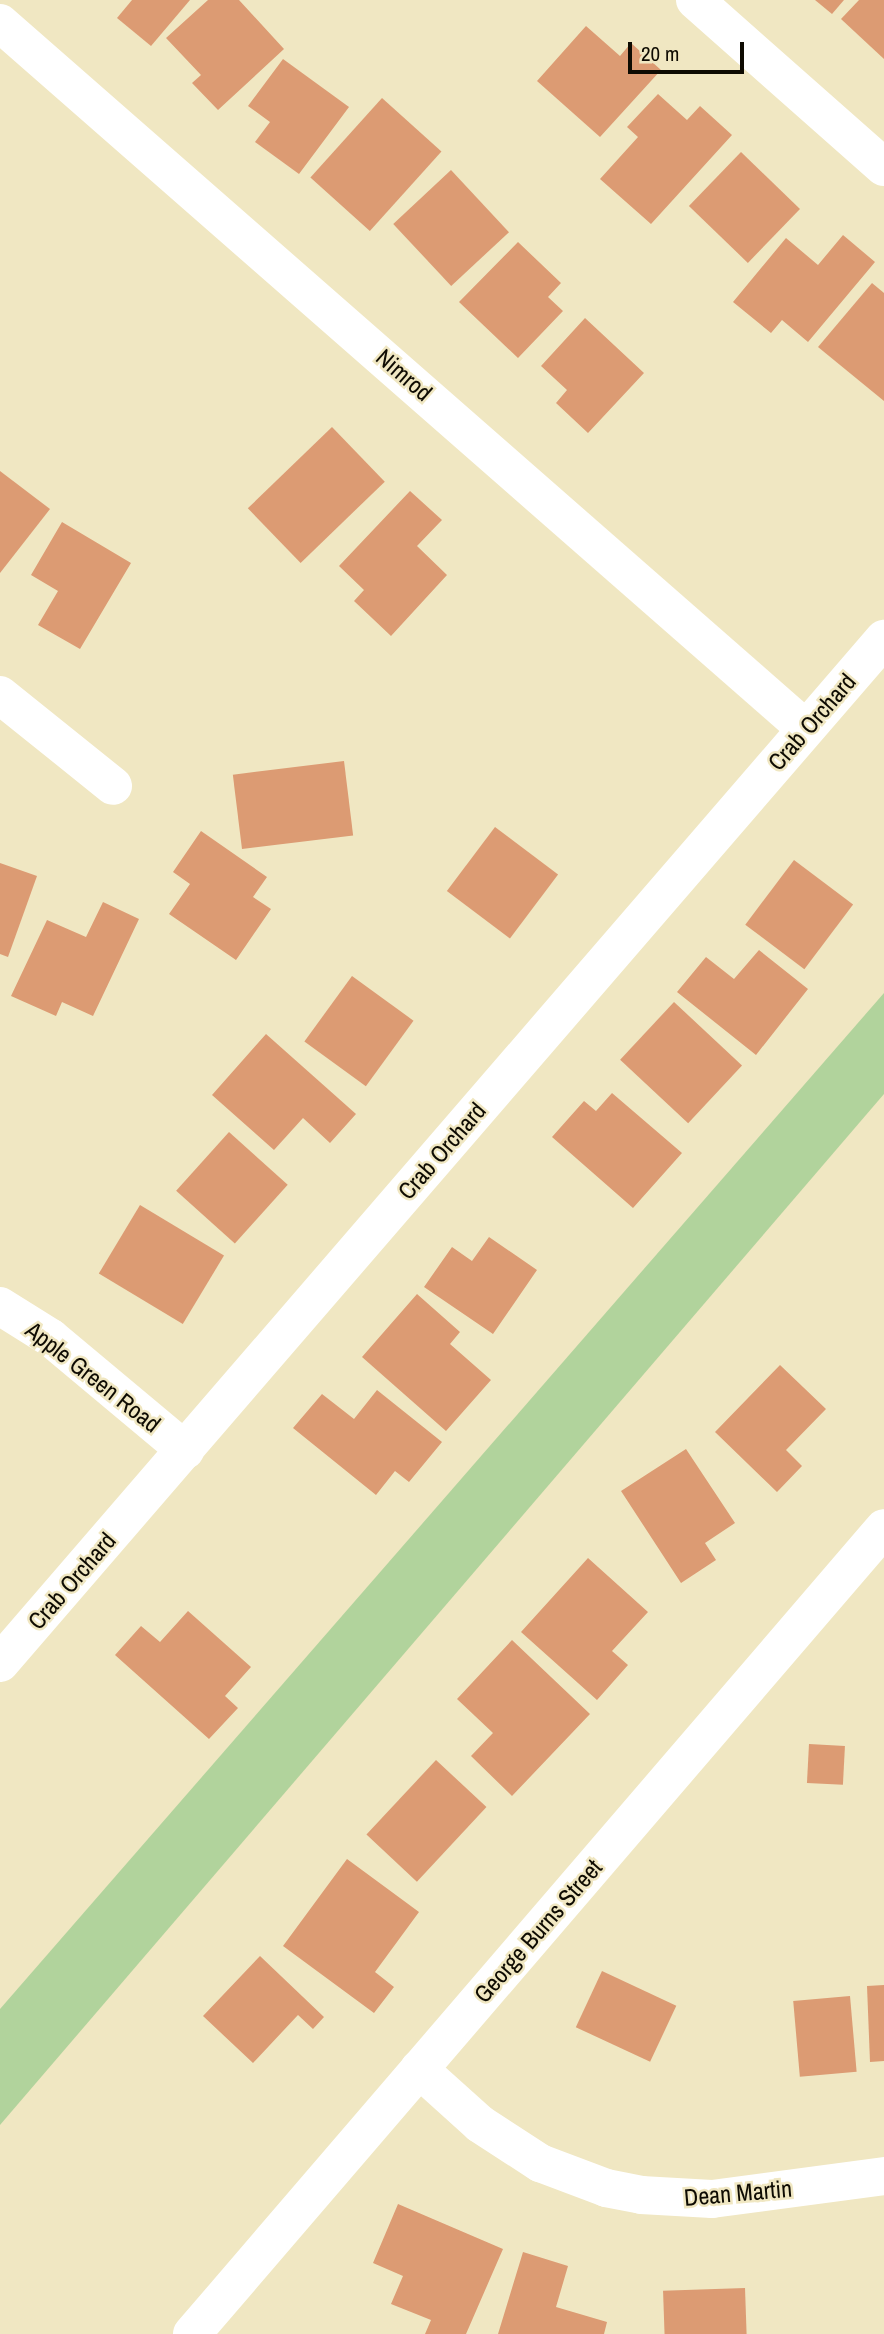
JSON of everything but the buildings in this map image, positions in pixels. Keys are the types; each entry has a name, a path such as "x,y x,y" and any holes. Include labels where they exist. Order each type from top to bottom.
{"street":[{"path":"695,0 884,167"},
{"name":"Nimrod","path":"0,23 806,729"},
{"name":"Crab Orchard","path":"0,1663 884,639"},
{"path":"0,695 113,786"},
{"name":"Apple Green Road","path":"0,1306 51,1338 184,1450"},
{"name":"George Burns Street","path":"192,2334 884,1528"},
{"name":"Dean Martin","path":"419,2068 481,2124 540,2163 606,2188 653,2197 712,2199 884,2176"}],"green space":[{"path":"884,993 884,1094 0,2125 0,2009"}]}
